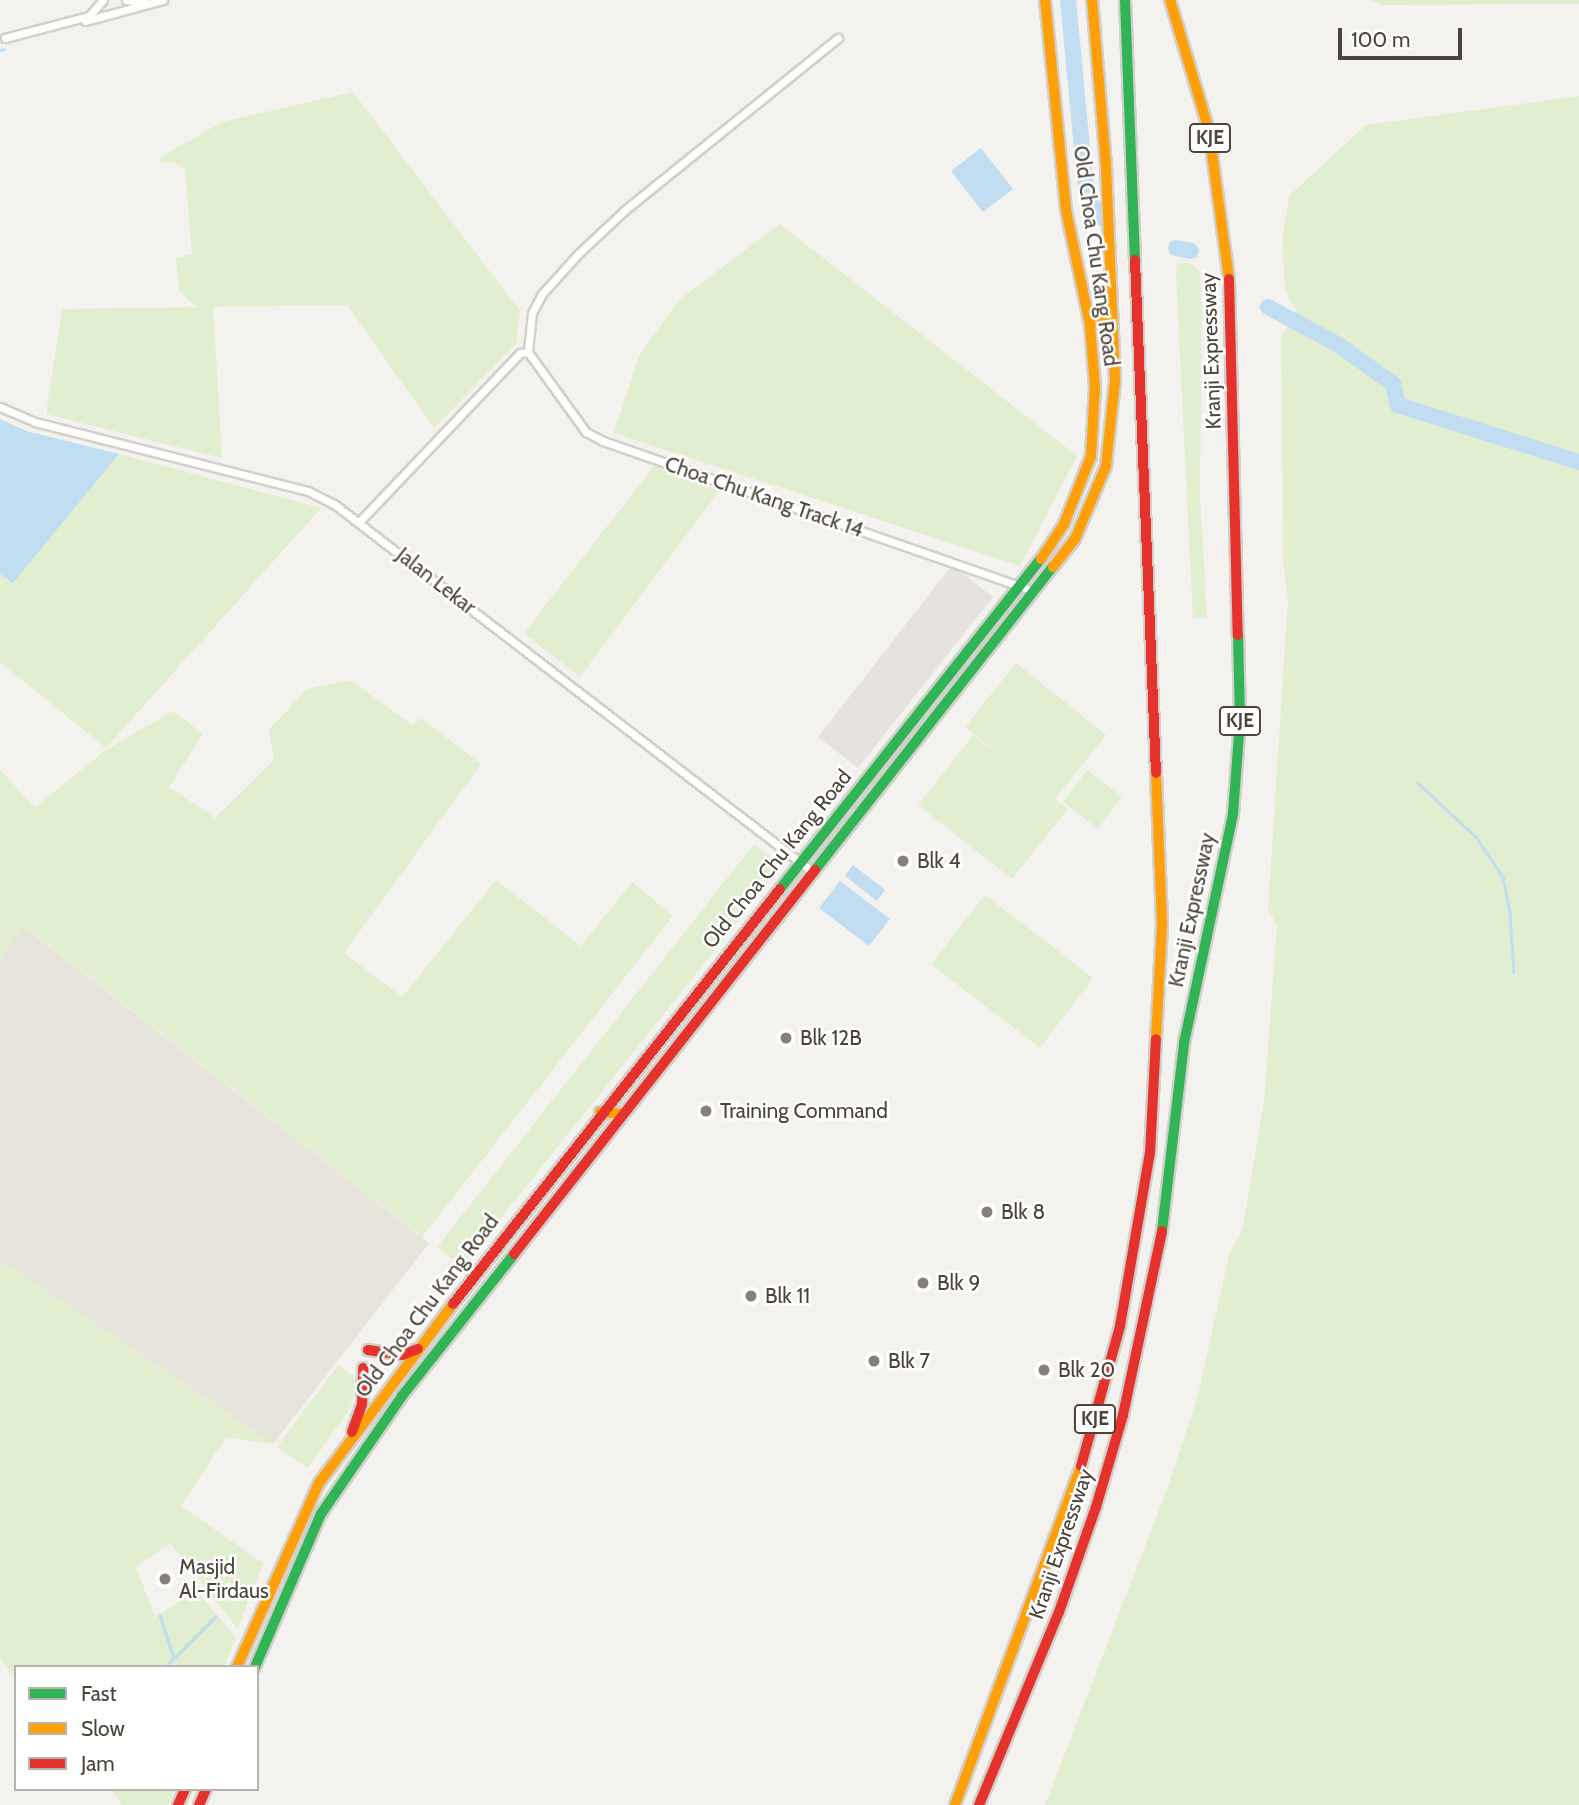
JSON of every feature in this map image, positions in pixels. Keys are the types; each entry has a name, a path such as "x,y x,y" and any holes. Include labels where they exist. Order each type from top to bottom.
{"main road":[{"name":"Old Choa Chu Kang Road","path":"238,1665 291,1539 320,1483 348,1443 600,1111 798,861 1022,587 1064,524 1091,456 1095,411 1090,325 1066,210 1045,0"},
{"name":"Old Choa Chu Kang Road","path":"256,1665 304,1548 340,1482 623,1114 1075,539 1106,466 1114,404 1113,318 1093,0"},
{"path":"1116,0 1126,17"},
{"name":"Kranji Expressway","path":"955,1805 1071,1502 1120,1326 1150,1153 1161,1015 1162,895 1125,0"},
{"name":"Kranji Expressway","path":"979,1805 1059,1612 1096,1507 1126,1403 1160,1244 1184,1043 1233,814 1241,720 1229,280 1209,131 1170,0"},
{"path":"1090,325 1101,316 1113,318"},
{"path":"600,1111 609,1116 623,1114"},
{"path":"368,1350 402,1354 418,1349"},
{"path":"348,1443 362,1404 363,1368"}],"street":[{"path":"74,22 89,16 103,0"},
{"path":"126,0 151,3"},
{"path":"5,38 163,0"},
{"path":"359,522 520,353 528,352 532,313 542,294 579,254 625,210 838,38"},
{"name":"Choa Chu Kang Track 14","path":"528,352 586,432 603,442 1036,592"},
{"name":"Jalan Lekar","path":"0,407 35,422 308,491 359,522 814,873"}],"shaded area":[{"path":"952,565 993,597 858,768 818,737"},
{"path":"23,926 429,1243 273,1444 0,1260 0,958"}],"green space":[{"path":"1370,0 1579,0 1579,4 1382,5"},
{"path":"353,92 520,311 516,344 434,428 347,305 213,307 222,458 46,414 62,309 205,307 195,306 179,290 176,258 192,254 185,169 175,162 162,163 159,158 222,122"},
{"path":"1579,96 1579,1805 1045,1805 1167,1489 1198,1395 1229,1255 1243,1228 1264,1102 1277,925 1268,909 1288,599 1283,560 1281,338 1296,310 1285,290 1282,237 1290,195 1366,125"},
{"path":"780,224 1077,456 1020,566 614,433 639,356 678,301"},
{"path":"1188,262 1199,270 1202,297 1200,495 1207,618 1193,619 1176,275 1177,265"},
{"path":"119,454 321,508 106,748 0,662 0,574 13,582"},
{"path":"654,466 720,490 580,677 524,633"},
{"path":"1016,663 1106,735 1055,799 1068,809 1012,879 918,805 973,735 1053,797 965,727"},
{"path":"350,680 413,725 421,718 481,764 344,953 402,997 496,880 581,946 632,882 673,916 422,1237 24,926 0,958 0,770 35,807 106,750 173,711 203,734 169,787 215,818 274,760 269,730 307,689"},
{"path":"1087,770 1122,797 1098,829 1063,802"},
{"path":"754,844 774,860 774,876 462,1267 437,1247"},
{"path":"985,895 1093,978 1040,1048 931,964"},
{"path":"0,1260 273,1444 226,1437 181,1506 263,1563 238,1629 170,1543 136,1567 155,1617 197,1591 236,1638 225,1665 14,1665 14,1676 0,1658"},
{"path":"338,1365 357,1379 351,1407 308,1468 277,1447"},
{"path":"112,1791 174,1791 168,1805 122,1805"}],"water":[{"path":"981,148 1013,189 983,212 951,171"},
{"path":"0,419 26,431 119,454 13,583 0,574"},
{"path":"853,865 885,890 877,901 845,876"},
{"path":"840,881 890,919 869,946 819,908"}],"waterway":[{"path":"1068,0 1085,180 1091,204 1101,218"},
{"path":"0,50 4,49"},
{"path":"1176,248 1191,251"},
{"path":"1268,307 1339,345 1393,384 1398,405 1579,462"},
{"path":"1418,783 1477,838 1503,877 1510,913 1514,973"},
{"path":"160,1615 174,1658"},
{"path":"167,1665 215,1617"}],"traffic: fast":[{"path":"1125,0 1135,260"},
{"path":"780,889 1041,559"},
{"path":"815,870 1053,567"},
{"path":"1162,1231 1184,1043 1233,814 1240,720 1238,635"},
{"path":"256,1665 321,1514 402,1396 514,1254"}],"traffic: slow":[{"path":"1041,559 1064,524 1091,456 1095,387 1090,325 1066,210 1045,0"},
{"path":"1053,567 1075,539 1106,466 1115,380 1106,165 1092,0"},
{"path":"1170,0 1209,131 1229,279"},
{"path":"1090,325 1101,315 1113,318"},
{"path":"1156,773 1162,923 1156,1039"},
{"path":"600,1112 623,1114"},
{"path":"238,1665 319,1483 453,1304"},
{"path":"955,1805 1081,1466"}],"traffic: jam":[{"path":"1135,260 1156,773"},
{"path":"1229,279 1238,635"},
{"path":"514,1254 815,870"},
{"path":"453,1304 780,889"},
{"path":"1081,1466 1120,1326 1150,1153 1156,1039"},
{"path":"979,1805 1059,1612 1096,1507 1123,1415 1162,1231"},
{"path":"368,1350 402,1355 418,1349"},
{"path":"352,1432 362,1404 363,1368"},
{"path":"178,1805 184,1791"},
{"path":"199,1805 205,1791"}],"place":[{"name":"Blk 4","path":"903,861"},
{"name":"Blk 12B","path":"786,1038"},
{"name":"Training Command","path":"706,1111"},
{"name":"Blk 8","path":"987,1212"},
{"name":"Blk 9","path":"923,1283"},
{"name":"Blk 11","path":"751,1296"},
{"name":"Blk 7","path":"874,1361"},
{"name":"Blk 20","path":"1044,1370"},
{"name":"Masjid Al-Firdaus","path":"165,1579"}]}
